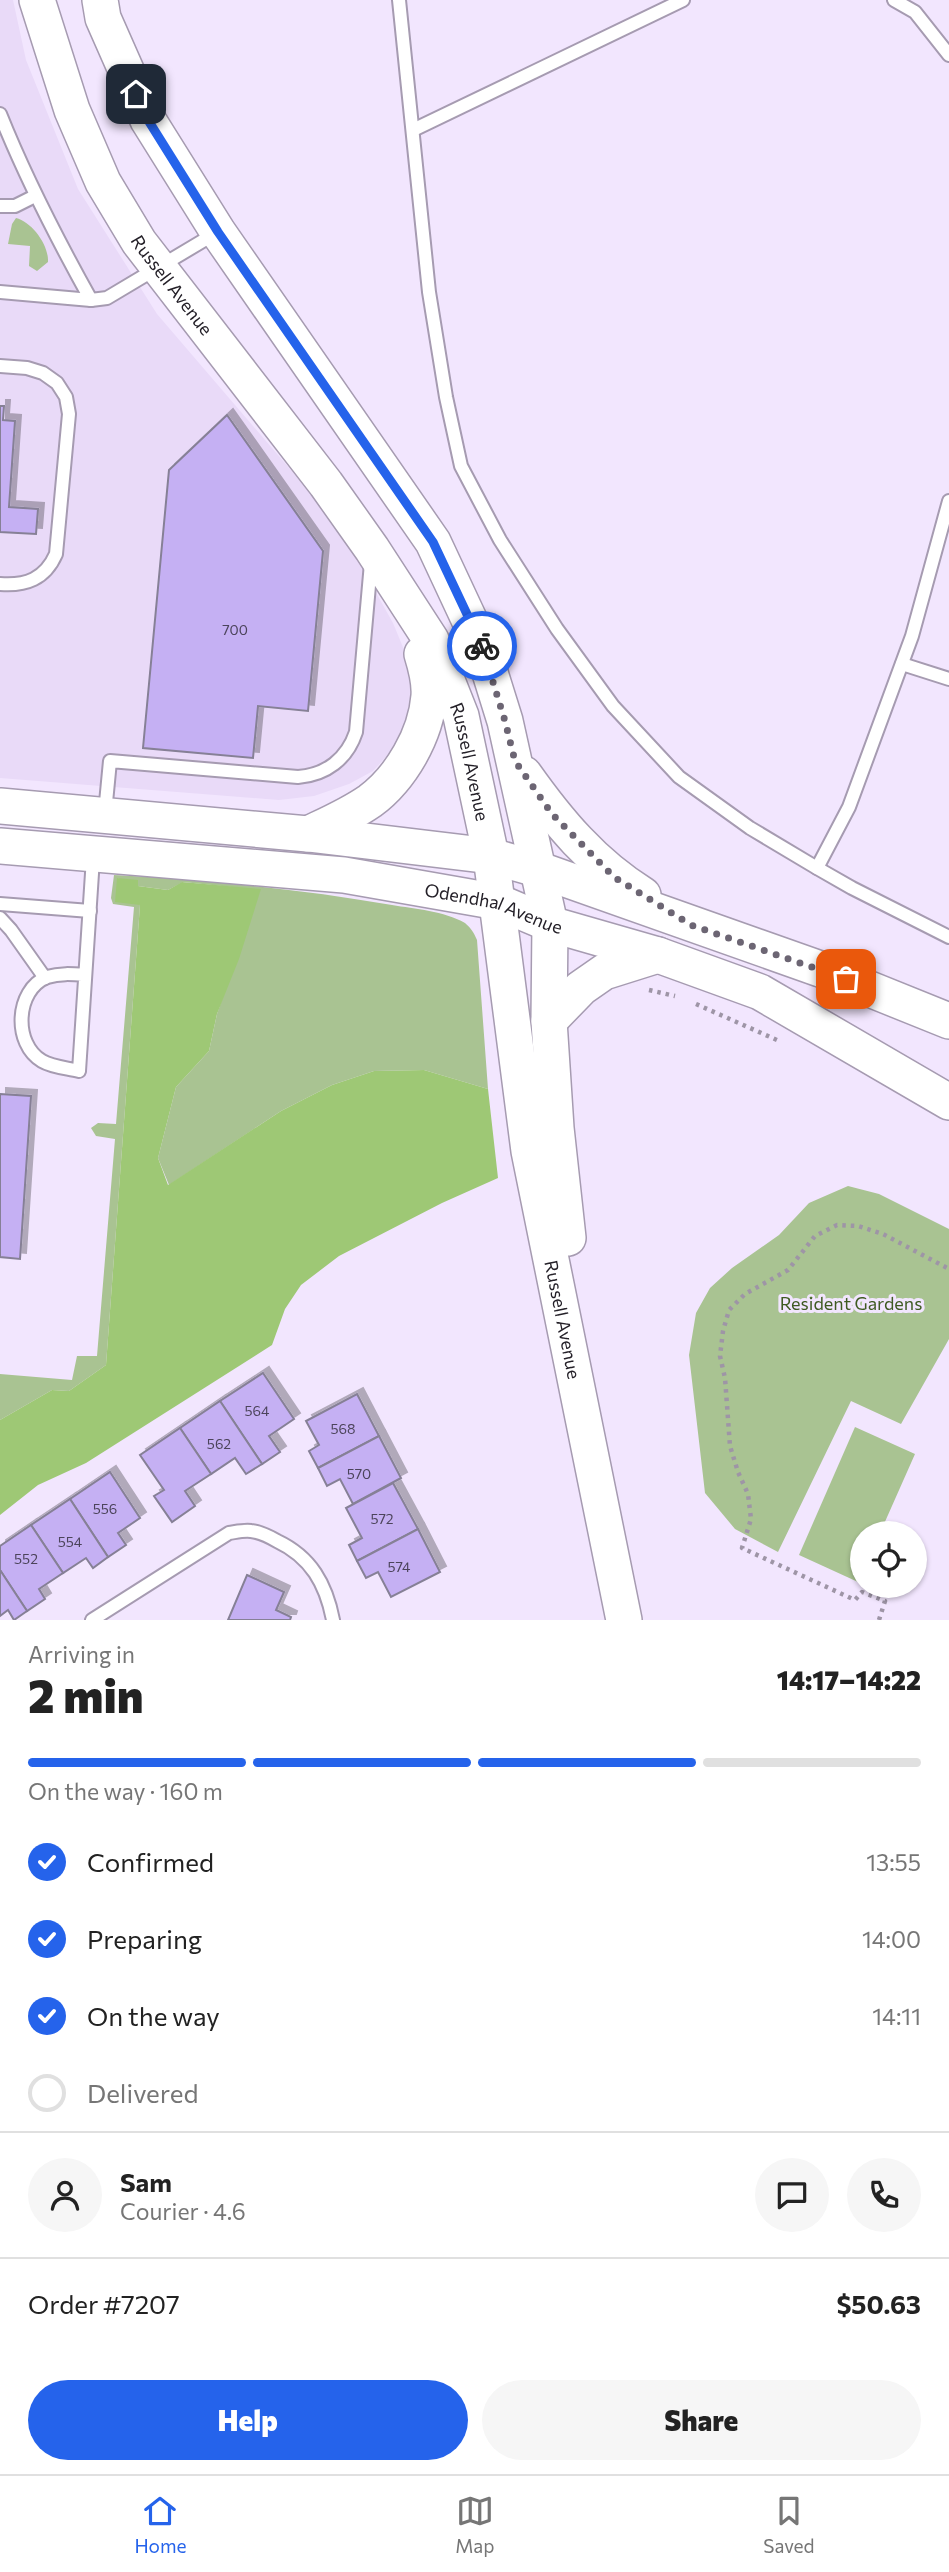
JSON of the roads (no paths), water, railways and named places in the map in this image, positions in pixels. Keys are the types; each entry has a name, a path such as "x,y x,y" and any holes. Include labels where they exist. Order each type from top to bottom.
{"street":[{"name":"Russell Avenue","path":"37,0 72,110 103,182 139,242 326,484 372,549 431,640 461,716 491,856 529,1151 624,1620"},
{"name":"Russell Avenue","path":"100,0 103,18 148,120 218,232 433,542 482,647 515,761 550,924 549,1021 555,1128 594,1468"},
{"path":"308,834 339,820 377,795 398,773 420,733 429,694 427,671 397,588"},
{"path":"515,761 552,814 614,877 691,925"},
{"path":"0,806 308,834 491,856 540,870 820,969 949,1021"},
{"name":"Odendhal Avenue","path":"0,846 344,875 498,902 550,924 658,955 760,992 949,1102"},
{"path":"549,1021 581,988 604,972 658,955"}],"lane":[{"path":"399,0 429,292 446,397 461,466 500,540 557,629 613,706 679,777 750,828 817,868 949,937"},
{"path":"412,130 683,0"},
{"path":"894,0 915,12 949,55"},
{"path":"0,114 34,196 91,300"},
{"path":"0,206 15,206 34,196"},
{"path":"0,292 91,300 115,295 218,232"},
{"path":"0,366 35,370 50,377 62,390 69,414 56,554 48,568 36,579 20,584 0,583"},
{"path":"817,868 849,807 912,636 944,540 949,501"},
{"path":"105,815 110,761 298,777 317,774 333,765 346,752 356,732 372,549"},
{"path":"902,663 949,679"},
{"path":"85,975 65,973 45,978 28,995 21,1023 32,1052 41,1061 79,1070 94,854"},
{"path":"0,904 90,911"},
{"path":"0,918 12,930 45,978"},
{"path":"92,1620 229,1533 252,1531 290,1547 307,1561 321,1581 333,1620"}],"park label":[{"name":"Resident Gardens","path":"851,1303"}]}
